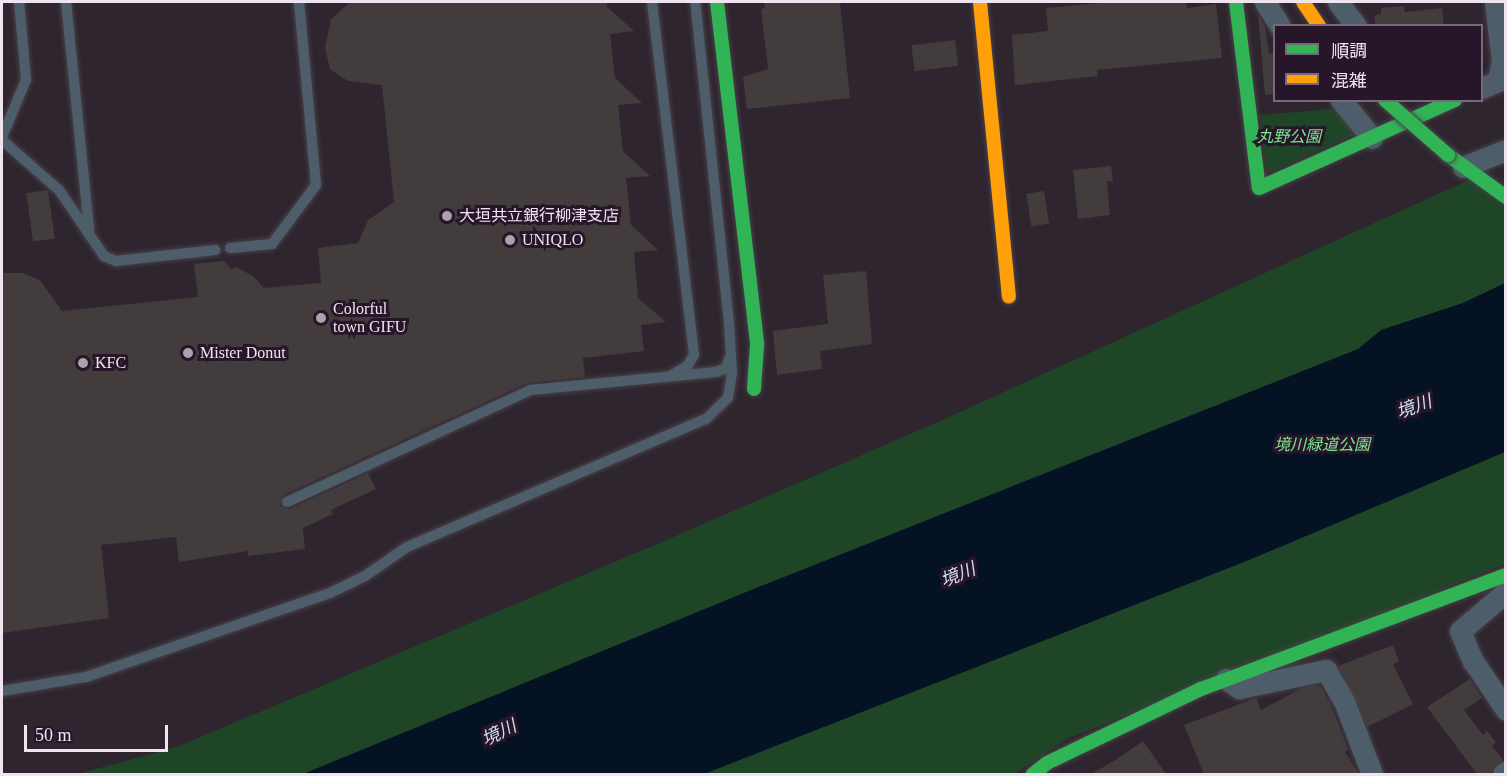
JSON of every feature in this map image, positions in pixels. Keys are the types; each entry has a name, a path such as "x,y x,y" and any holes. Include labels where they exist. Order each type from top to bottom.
{"street":[{"path":"717,2 757,345 754,388"},
{"path":"980,2 1009,297"},
{"path":"1236,2 1259,188 1372,138 1428,106 1446,102"},
{"path":"1265,2 1279,24"},
{"path":"1303,2 1318,24"},
{"path":"1338,2 1354,24"},
{"path":"1483,88 1498,81 1502,61 1495,2"},
{"path":"1343,102 1372,138"},
{"path":"1387,102 1456,161 1506,197"},
{"path":"1456,161 1506,150"},
{"path":"1033,774 1077,749 1226,679 1506,575"},
{"path":"1506,592 1460,631 1473,661 1506,710"},
{"path":"1226,679 1239,688 1326,670 1344,701 1372,774"}],"lane":[{"path":"19,2 26,80 2,139 59,190 104,256 116,261 215,250"},
{"path":"66,2 89,233"},
{"path":"230,248 272,244 315,185 299,2"},
{"path":"652,2 694,355 687,366 670,377"},
{"path":"2,691 86,677 330,593 365,576 407,547 706,419 728,398 731,354 695,2"},
{"path":"287,502 530,390 716,372 726,368 731,354"}],"green space":[{"name":"丸野公園","path":"1341,108 1363,131 1267,173 1260,115"},
{"name":"境川緑道公園","path":"1473,178 1505,201 1505,564 1069,738 1014,774 77,774 177,747 655,545 938,422"}],"water":[{"name":"境川","path":"1505,283 1505,452 1249,560 704,774 303,774 751,590 1358,349 1381,330 1463,303"}],"building":[{"name":"Colorful town GIFU","path":"350,2 607,2 607,7 634,31 610,34 615,78 642,103 618,105 623,151 650,176 626,178 631,225 658,250 634,252 638,298 666,322 641,325 644,351 583,358 585,377 527,383 283,495 280,506 290,509 368,473 376,489 331,510 333,514 303,528 305,549 248,556 248,551 179,562 176,537 101,545 109,618 2,633 2,273 22,273 40,280 62,311 198,297 194,264 224,261 231,269 236,267 253,276 264,288 321,283 318,248 358,243 368,220 394,202 382,85 348,81 330,69 325,48 331,19"},
{"path":"764,2 840,2 850,98 747,109 743,77 768,69 761,9 765,8"},
{"path":"1112,2 1186,2 1187,8 1216,4 1222,58 1097,70 1098,76 1015,85 1012,35 1048,31 1046,8"},
{"path":"1404,6 1405,12 1442,8 1444,24 1375,24 1375,15 1381,14 1381,8"},
{"path":"1258,14 1265,27 1269,54 1273,53 1273,94 1265,95"},
{"path":"955,40 958,66 914,71 911,45"},
{"path":"1111,166 1113,181 1107,181 1110,215 1078,219 1073,170"},
{"path":"48,190 55,239 33,242 26,193"},
{"path":"1044,191 1049,224 1031,226 1026,194"},
{"path":"866,271 872,344 820,351 822,369 777,375 773,331 828,324 823,275"},
{"path":"1393,645 1399,662 1393,664 1413,704 1367,727 1338,666"},
{"path":"1470,679 1482,698 1464,710 1483,735 1487,731 1496,742 1492,746 1503,760 1489,774 1477,774 1427,707"},
{"path":"1315,685 1321,687 1332,707 1348,750 1345,752 1359,774 1204,774 1184,725 1256,698 1261,710 1302,688"},
{"path":"1143,741 1166,774 1091,774 1114,761"}],"traffic: fast":[{"path":"717,2 757,345 754,389"},
{"path":"1236,2 1259,188 1451,102"},
{"path":"1387,102 1448,155"},
{"path":"1448,155 1506,197"},
{"path":"1033,774 1047,763 1201,689 1506,575"}],"traffic: slow":[{"path":"980,2 1009,297"},
{"path":"1303,2 1318,24"}],"place":[{"name":"大垣共立銀行柳津支店","path":"447,216"},
{"name":"UNIQLO","path":"510,240"},
{"name":"Colorful town GIFU","path":"321,318"},
{"name":"Mister Donut","path":"188,353"},
{"name":"KFC","path":"83,363"}]}
